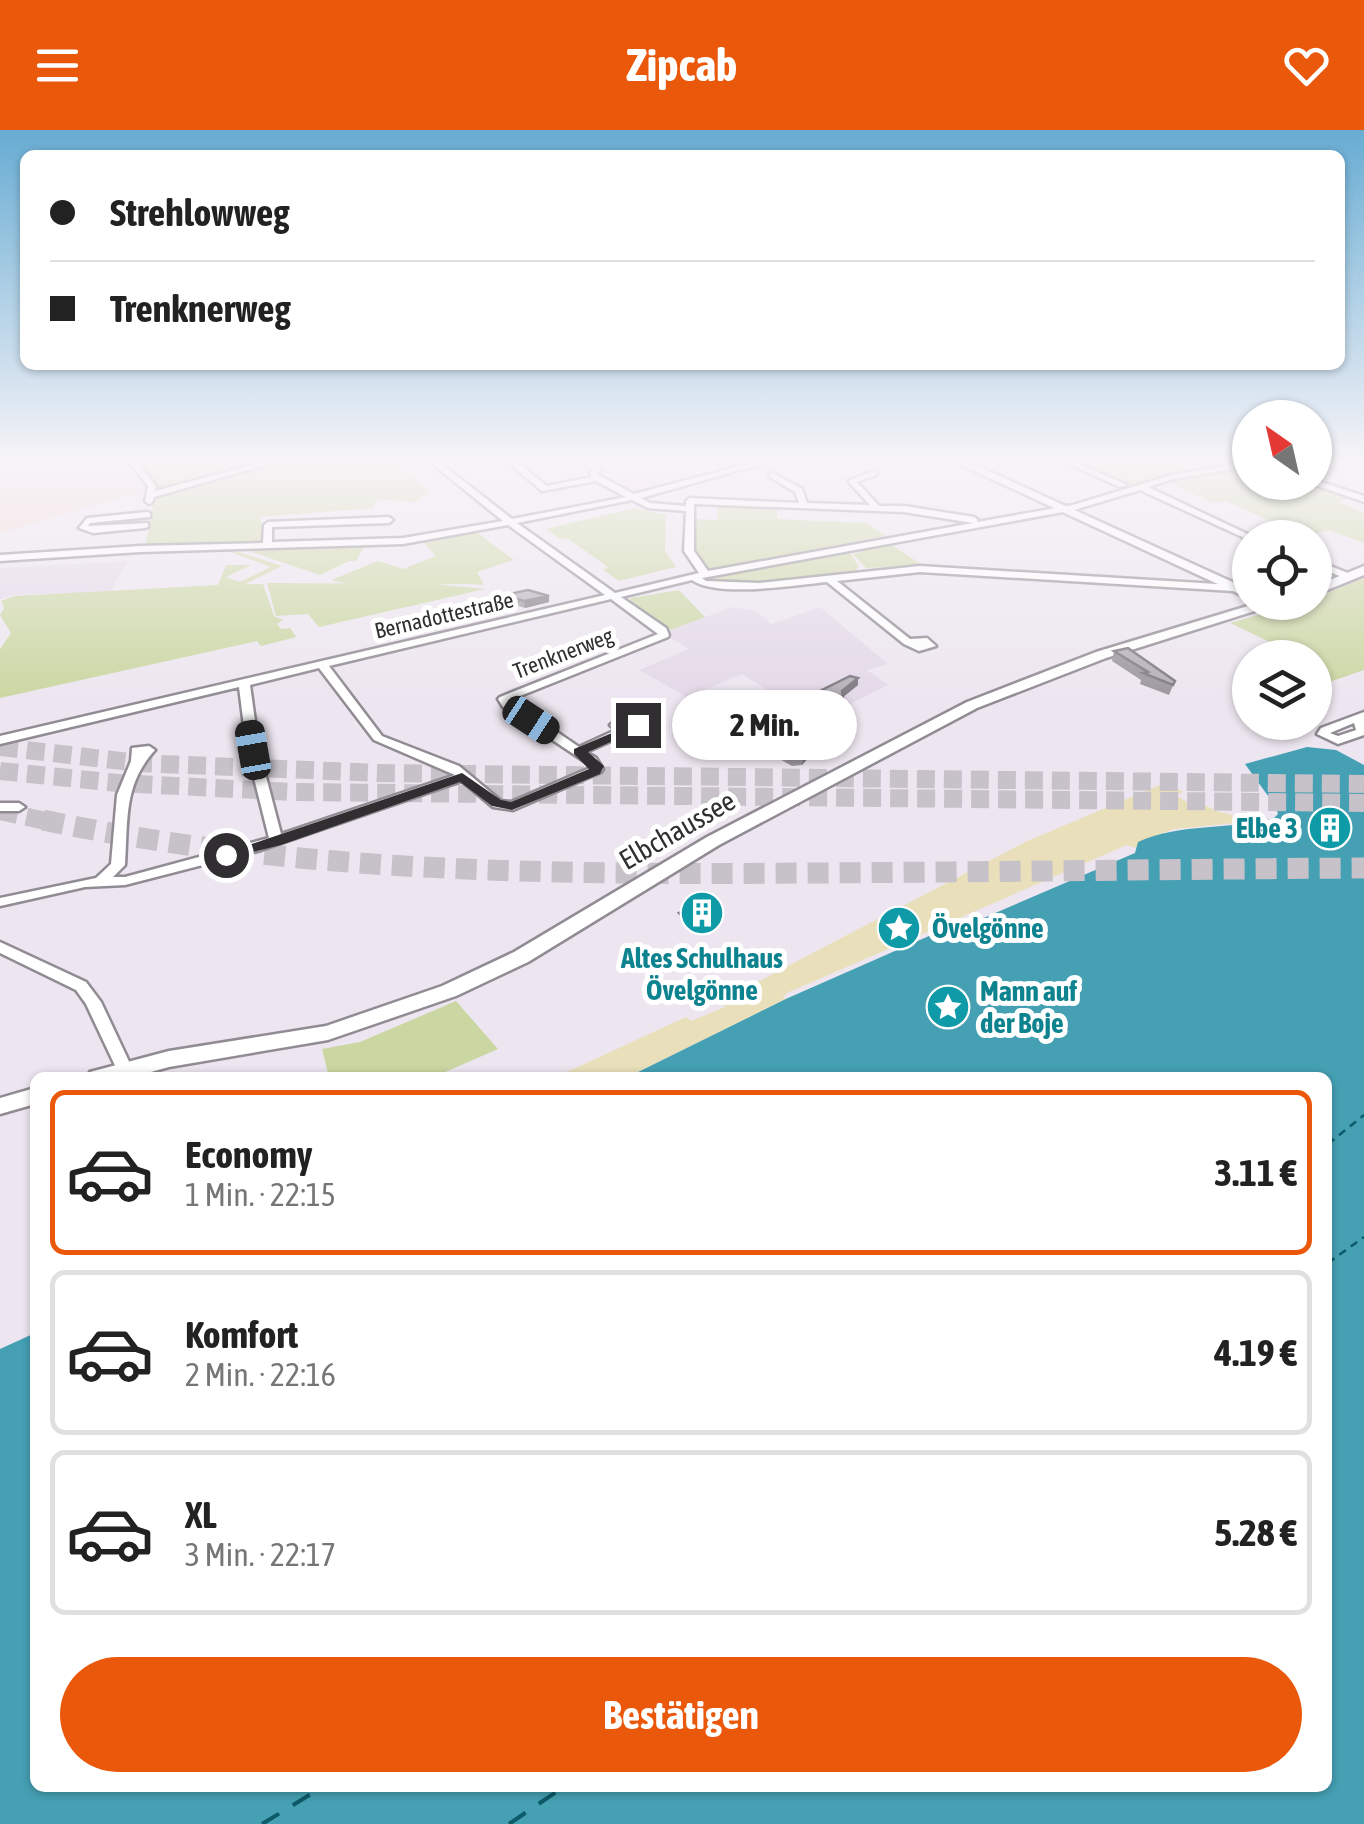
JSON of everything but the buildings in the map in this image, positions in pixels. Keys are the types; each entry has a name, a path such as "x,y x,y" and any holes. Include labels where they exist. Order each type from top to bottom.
{"main road":[{"path":"1137,541 1232,587"},
{"path":"1143,541 1232,580"},
{"path":"1332,584 1364,570"},
{"name":"Elbchaussee","path":"118,1072 188,1055 341,1030 448,991 521,958 713,841 978,702 1101,655 1232,615"},
{"path":"0,1106 30,1097"}],"street":[{"path":"140,549 142,541"},
{"path":"0,558 140,549 400,541"},
{"path":"537,541 615,597"},
{"path":"689,541 689,551 704,584 759,586 913,569 1232,588"},
{"name":"Bernadottestraße","path":"0,740 700,576 879,541"},
{"path":"1332,570 1350,577"},
{"path":"828,578 908,642"},
{"name":"Trenknerweg","path":"578,752 507,705 504,699 664,636 662,630 615,597"},
{"path":"321,663 378,738 443,764 497,804 512,806 595,771 597,766 578,752 625,731"},
{"path":"244,681 253,750 276,842"},
{"path":"99,883 118,865 123,794 137,761"},
{"path":"0,906 70,895 99,883 125,881 276,842 462,777"},
{"path":"0,807 19,808"},
{"path":"0,947 81,986 94,1003 125,1070"}],"shaded area":[{"path":"128,561 110,592 13,595 0,599 0,568"},
{"path":"733,607 756,611 772,624 820,607 888,664 867,670 888,685 816,721 742,674 687,697 639,670 689,649 669,637 670,630"}],"green space":[{"path":"146,541 266,542 145,549"},
{"path":"422,541 489,541 514,560 477,572 484,585 367,585 331,580 378,561 403,569 436,556"},
{"path":"571,541 665,541 665,551 676,567 619,581 603,570 608,567"},
{"path":"693,541 859,541 705,570 694,556"},
{"path":"889,543 922,565 866,568 853,554"},
{"path":"365,544 356,561 320,575 240,548"},
{"path":"228,551 282,566 245,584 263,584 274,616 283,620 277,624 281,629 290,628 296,637 261,646 257,641 0,698 0,649 11,633 0,615 4,608 1,601 15,596 218,585 226,565 251,565 226,577 240,582 271,567"},
{"path":"850,553 859,567 855,571 755,583 707,579 749,568"},
{"path":"1364,578 1364,670 1332,681 1332,640 1266,640 1230,623 1332,620 1332,591"},
{"path":"267,583 433,584 485,589 319,627 308,614 276,616"},
{"path":"679,590 705,617 670,630 628,602 631,598"},
{"path":"456,1001 498,1049 445,1072 328,1072 322,1049 360,1042"}],"sand":[{"name":"Övelgönne","path":"1167,782 1183,792 1176,795 1195,807 1203,804 1256,821 1174,829 1139,842 1136,848 1127,845 787,993 782,998 788,998 638,1072 567,1072 686,1017 691,1021 725,1007 721,1001 1025,842"}],"water":[{"path":"1307,747 1336,750 1364,765 1364,1824 0,1824 0,1349 30,1335 30,1792 1332,1792 1332,1072 638,1072 788,998 954,925 979,920 1135,853 1138,842 1189,829 1274,818 1278,814 1276,807 1245,764"}],"ferry route":[{"path":"1332,1141 1364,1115"},
{"path":"1332,1260 1364,1237"},
{"path":"262,1824 314,1792"},
{"path":"509,1824 556,1792"}],"tunnel":[{"path":"0,747 139,763 377,773 1364,784"},
{"path":"0,771 118,783 294,792 1364,803"},
{"path":"0,811 55,823"},
{"path":"43,820 234,851 329,861 522,871 1364,868"}],"place":[{"name":"Elbe 3","path":"1330,828"},
{"name":"Altes Schulhaus Övelgönne","path":"702,913"},
{"name":"Övelgönne","path":"899,928"},
{"name":"Mann auf der Boje","path":"948,1007"}],"route":[{"path":"226,855 276,842 462,777 497,804 512,806 595,771 597,766 578,752 638,725"}]}
